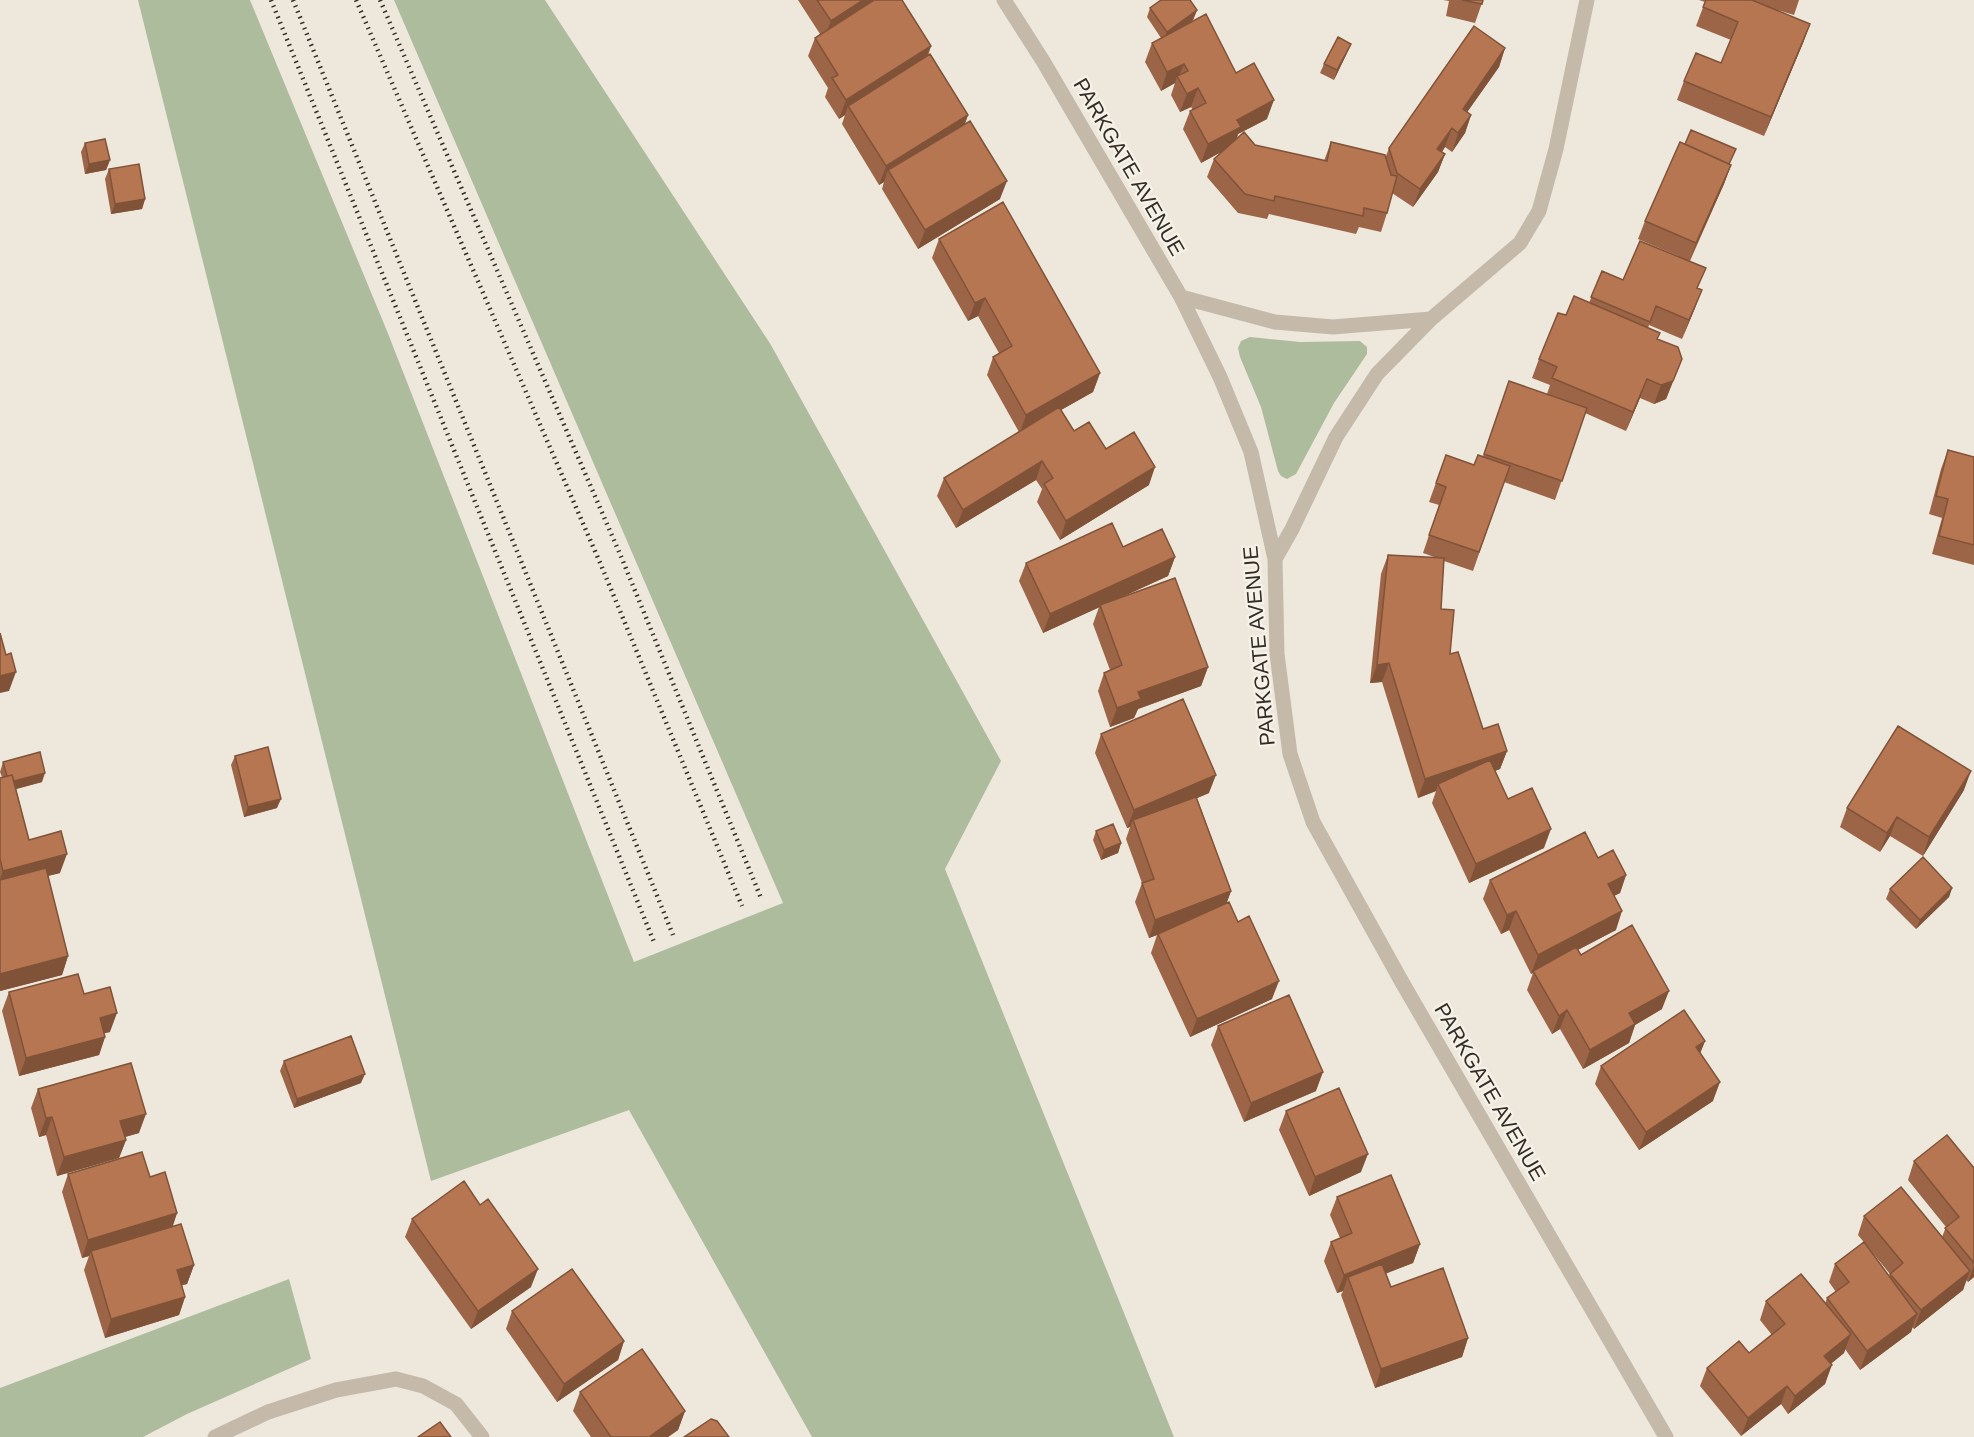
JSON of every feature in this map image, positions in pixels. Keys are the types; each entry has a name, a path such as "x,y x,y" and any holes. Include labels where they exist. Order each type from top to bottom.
{"street":[{"name":"PARKGATE AVENUE","path":"1004,0 1043,61 1181,297 1220,377 1251,452 1275,559 1277,654 1290,754 1313,822 1403,984 1666,1437"},
{"path":"1275,559 1342,428 1377,374 1431,319 1520,243 1539,211 1556,149 1587,0"},
{"path":"1181,297 1275,322 1333,327 1431,319"},
{"path":"215,1437 268,1412 336,1390 396,1379 423,1386 456,1404 482,1437"}],"green space":[{"path":"138,0 250,0 387,331 634,962 783,903 394,0 545,0 771,345 1001,761 945,869 1174,1437 812,1437 629,1110 431,1181"},
{"path":"1250,337 1300,342 1360,341 1367,347 1367,354 1334,403 1296,474 1287,479 1278,471 1261,407 1240,357 1238,348 1241,341"},
{"path":"289,1279 311,1359 187,1414 143,1437 0,1437 0,1388"}],"building":[{"path":"817,0 863,0 831,21"},
{"path":"874,0 902,0 931,46 846,100 832,78 838,75 815,38"},
{"path":"1161,0 1190,0 1197,10 1167,32 1150,8"},
{"path":"1462,0 1483,0 1482,4"},
{"path":"1706,0 1752,0 1810,24 1771,117 1684,81 1696,53 1721,63 1738,22 1703,7"},
{"path":"1206,14 1236,73 1254,63 1274,100 1237,120 1241,127 1208,144 1190,111 1206,103 1198,88 1187,94 1177,76 1188,71 1184,64 1167,72 1152,43"},
{"path":"1474,26 1505,48 1463,109 1471,115 1458,133 1452,128 1437,149 1445,154 1420,189 1397,173 1389,148"},
{"path":"1338,37 1351,44 1337,70 1324,64"},
{"path":"930,54 968,115 886,166 848,106"},
{"path":"970,121 1007,181 925,230 888,170"},
{"path":"1691,130 1736,149 1729,164 1685,144"},
{"path":"1244,132 1255,145 1327,161 1331,142 1385,155 1391,175 1397,176 1387,213 1364,208 1363,216 1275,196 1274,201 1245,194 1214,159"},
{"path":"105,139 110,160 89,164 85,143"},
{"path":"1680,142 1731,165 1696,243 1645,221"},
{"path":"139,164 145,199 115,204 109,169"},
{"path":"1003,202 1100,373 1026,415 993,357 1012,346 985,298 975,303 939,239"},
{"path":"1640,241 1706,268 1697,288 1702,290 1689,320 1656,306 1650,322 1591,297 1602,271 1623,280"},
{"path":"1574,296 1660,333 1657,339 1678,347 1682,359 1673,381 1661,385 1647,379 1633,412 1552,378 1557,367 1539,359 1558,313 1566,315"},
{"path":"1509,381 1587,408 1562,481 1484,454"},
{"path":"1059,407 1074,431 1089,422 1106,449 1134,432 1155,467 1066,521 1044,484 1053,478 1042,461 963,510 944,478"},
{"path":"1948,450 1974,457 1974,545 1939,536 1948,499 1936,496"},
{"path":"1446,455 1474,465 1478,455 1510,466 1479,552 1429,535 1446,487 1436,483"},
{"path":"1112,523 1123,547 1162,529 1175,557 1050,614 1026,563"},
{"path":"1388,555 1444,558 1441,609 1454,610 1450,654 1458,652 1483,729 1498,724 1507,751 1425,779 1389,663 1377,665"},
{"path":"1175,578 1208,667 1138,692 1141,699 1117,708 1104,673 1122,665 1100,605"},
{"path":"0,633 6,655 11,653 16,672 0,676"},
{"path":"1183,699 1216,775 1134,810 1101,734"},
{"path":"1898,726 1971,771 1929,837 1897,817 1887,833 1847,808"},
{"path":"268,747 281,799 248,807 235,756"},
{"path":"40,752 45,773 14,781 12,775 7,776 3,762"},
{"path":"1490,760 1508,799 1532,788 1551,829 1476,864 1438,784"},
{"path":"12,775 29,840 61,831 67,854 3,871 0,859 0,778"},
{"path":"1196,797 1231,891 1155,920 1142,883 1154,879 1133,820"},
{"path":"1113,824 1121,843 1104,850 1096,831"},
{"path":"1585,832 1598,858 1613,850 1626,875 1608,884 1622,911 1538,955 1516,911 1507,915 1490,880"},
{"path":"1923,857 1952,888 1920,920 1890,889"},
{"path":"46,868 68,956 0,974 0,880"},
{"path":"1229,902 1238,922 1249,916 1279,981 1197,1019 1158,934"},
{"path":"1632,925 1669,991 1629,1013 1635,1024 1590,1050 1567,1010 1559,1016 1533,971 1576,947 1581,955"},
{"path":"78,974 84,994 110,987 117,1013 100,1018 105,1037 26,1058 9,992"},
{"path":"1289,995 1323,1072 1251,1103 1218,1026"},
{"path":"1684,1010 1705,1041 1696,1047 1720,1082 1646,1132 1601,1066"},
{"path":"351,1036 365,1074 297,1099 284,1061"},
{"path":"131,1063 146,1114 120,1121 126,1140 64,1157 52,1117 46,1118 38,1089"},
{"path":"1339,1088 1368,1154 1315,1177 1286,1111"},
{"path":"1947,1135 1974,1168 1974,1263 1945,1228 1959,1217 1914,1161"},
{"path":"142,1152 150,1177 165,1172 177,1213 88,1240 68,1174"},
{"path":"1391,1175 1420,1244 1344,1275 1331,1242 1352,1233 1337,1197"},
{"path":"464,1181 480,1205 488,1199 538,1269 478,1311 412,1219"},
{"path":"1901,1187 1970,1271 1921,1310 1890,1274 1903,1263 1864,1216"},
{"path":"181,1224 194,1265 177,1270 185,1297 111,1319 91,1251"},
{"path":"1864,1242 1917,1314 1867,1351 1827,1298 1849,1282 1835,1264"},
{"path":"1382,1264 1391,1287 1443,1268 1468,1338 1381,1369 1348,1277"},
{"path":"572,1269 624,1341 564,1384 512,1311"},
{"path":"1801,1274 1851,1334 1824,1356 1832,1365 1795,1396 1787,1386 1748,1418 1707,1368 1739,1341 1749,1353 1785,1324 1766,1301"},
{"path":"642,1349 685,1411 649,1437 611,1437 580,1392"},
{"path":"711,1419 717,1421 729,1437 684,1437"},
{"path":"440,1422 451,1437 418,1437"}],"railway":[{"path":"271,0 654,942"},
{"path":"293,0 673,935"},
{"path":"356,0 601,565 742,906"},
{"path":"380,0 620,554 761,898"}]}
